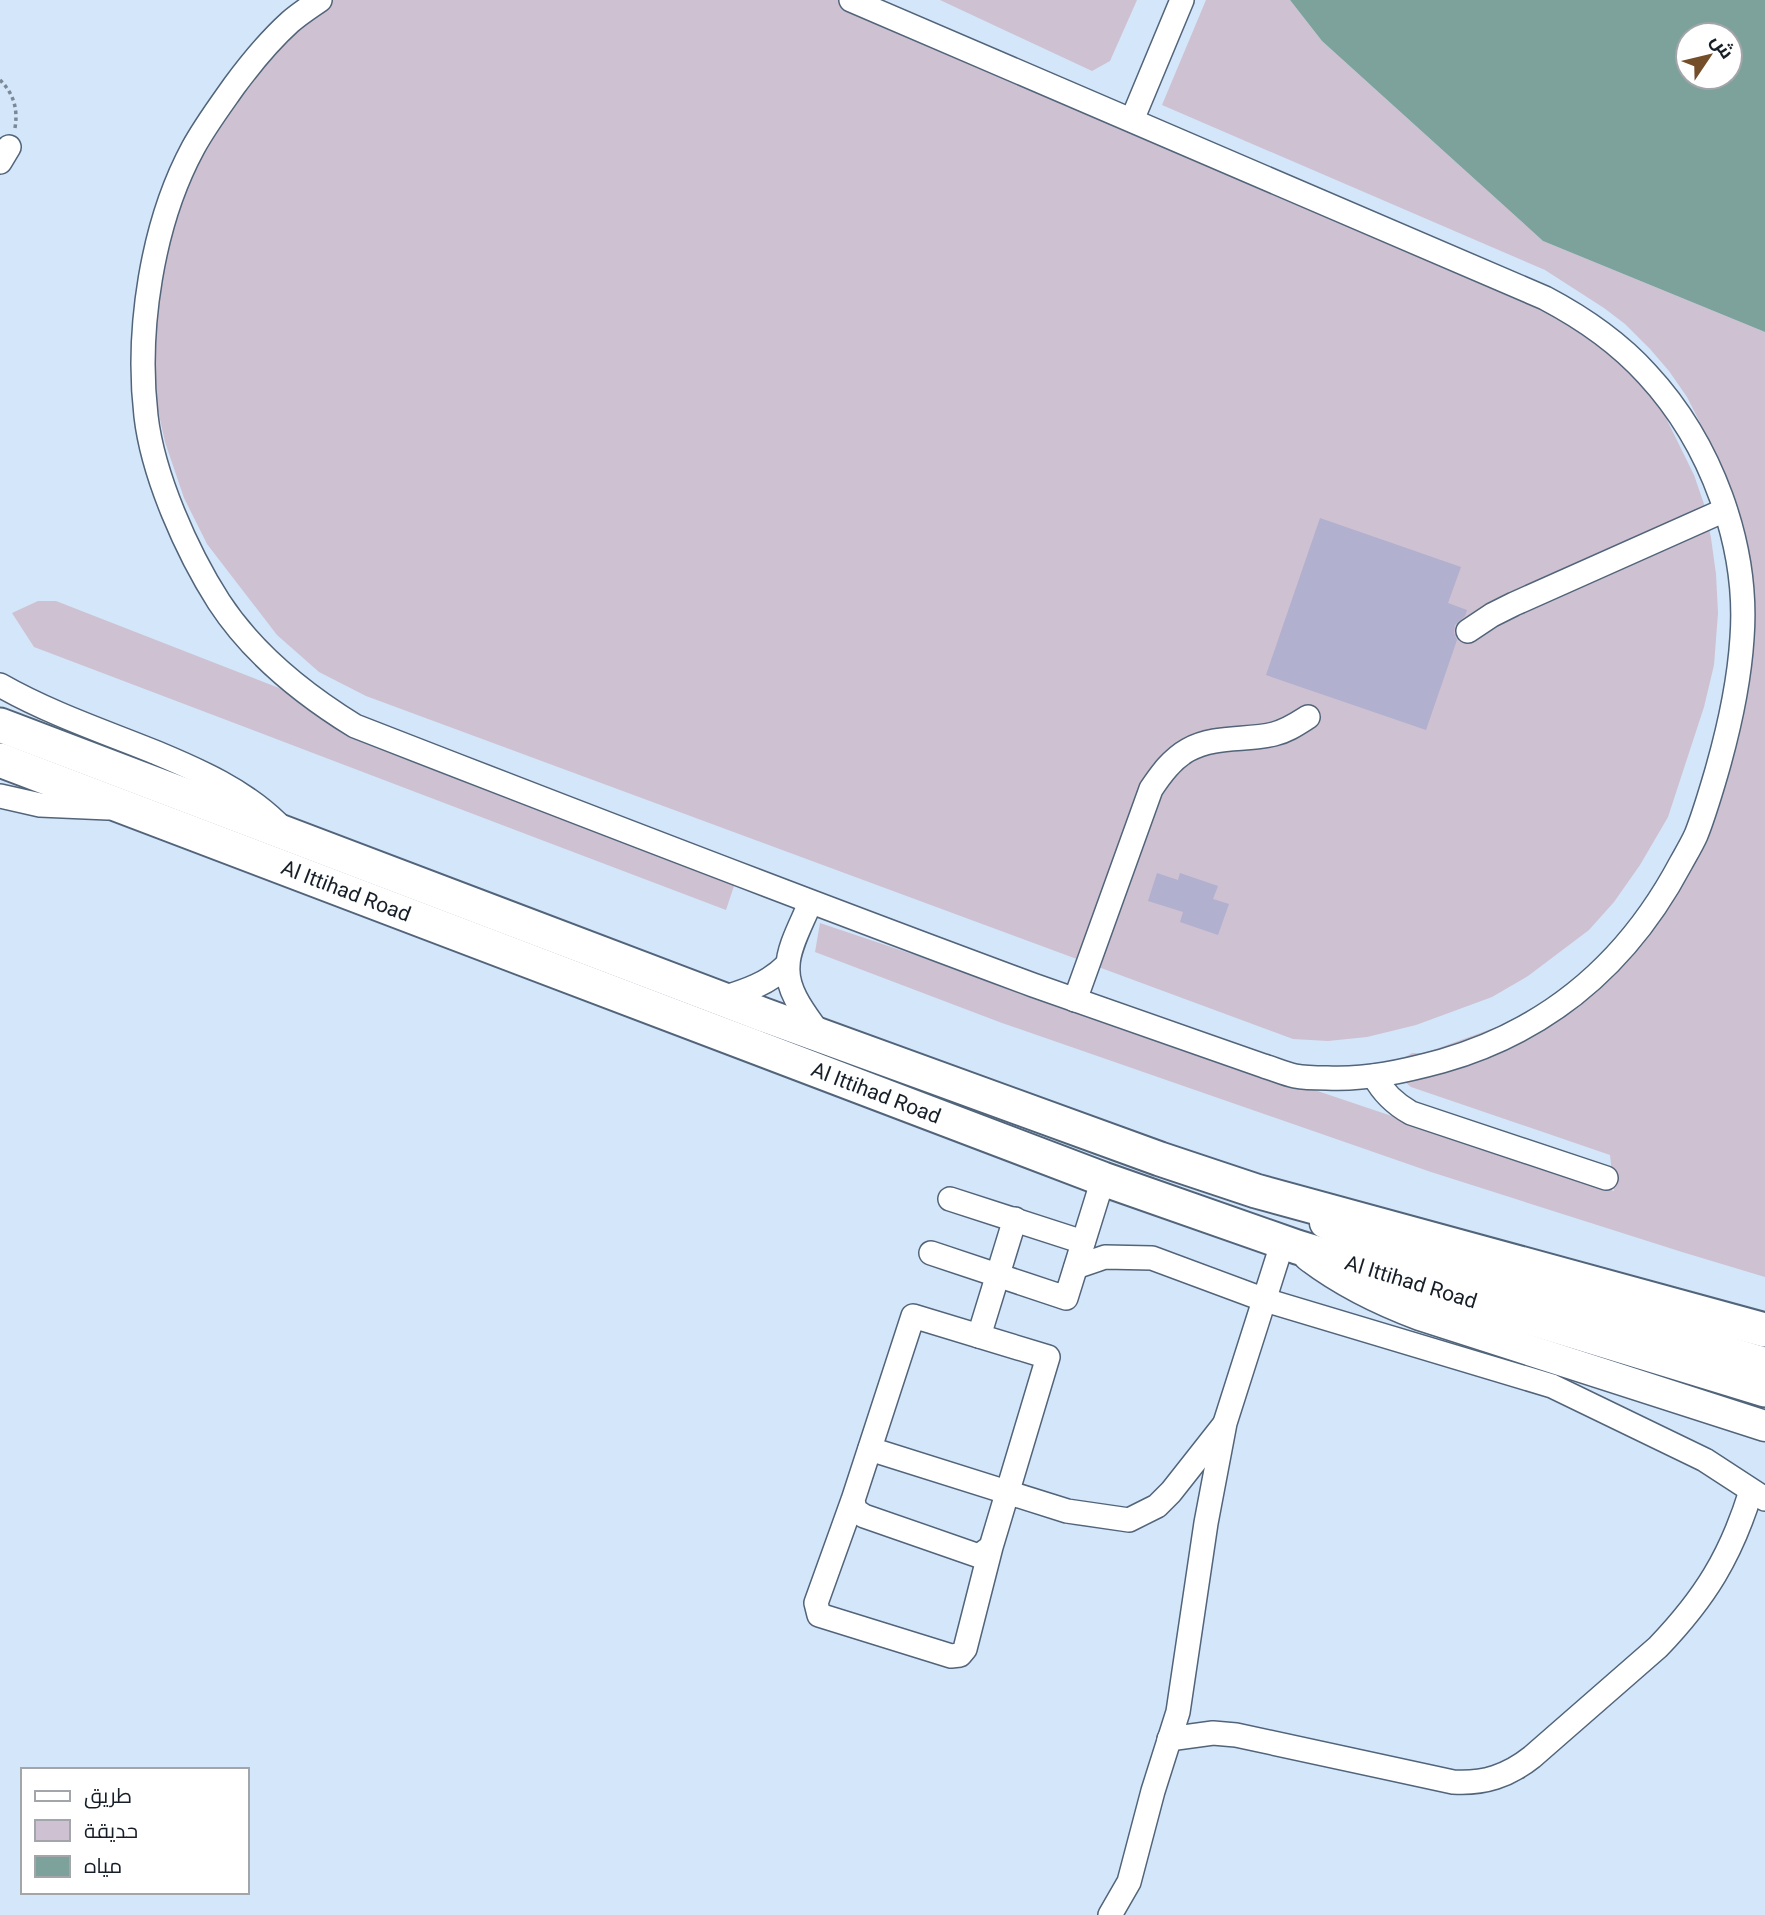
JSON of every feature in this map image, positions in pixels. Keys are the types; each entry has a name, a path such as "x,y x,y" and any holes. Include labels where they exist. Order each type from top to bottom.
{"highway":[{"name":"Al Ittihad Road","path":"0,725 720,999 1160,1159 1256,1191 1765,1330"},
{"name":"Al Ittihad Road","path":"0,760 1102,1179 1290,1244 1765,1391"}],"main road":[{"path":"1256,1191 1324,1222 1385,1245 1628,1323 1765,1363"},
{"path":"1290,1244 1352,1285 1386,1302 1763,1426"}],"street":[{"path":"320,0 290,23 251,62 193,148 171,196 156,247 147,298 144,354 146,416 157,466 192,557 220,604 273,666 318,703 355,726 810,903 1075,1000 1294,1076 1333,1079 1374,1076 1417,1068 1506,1038 1545,1016 1611,962 1665,894 1696,836 1730,728 1740,673 1743,630 1737,559 1725,510 1701,453 1683,420 1648,375 1623,350 1572,312 1545,298 851,0"},
{"path":"1132,120 1182,0"},
{"path":"1468,631 1514,604 1725,510"},
{"path":"0,685 34,702 206,774 249,800 272,817 292,837"},
{"path":"1075,1000 1151,789 1164,769 1188,750 1216,740 1275,734 1291,729 1308,717"},
{"path":"0,796 40,805 129,809"},
{"path":"0,812 40,805"},
{"path":"810,903 788,965 796,998 821,1036"},
{"path":"720,999 759,986 788,965"},
{"path":"1374,1076 1389,1098 1411,1113 1606,1178"},
{"path":"931,1252 1066,1298 1102,1179"},
{"path":"950,1199 1083,1242"},
{"path":"979,1336 1015,1220"},
{"path":"1110,1915 1129,1882 1153,1791 1178,1712 1206,1523 1225,1423 1265,1300 1290,1244"},
{"path":"1076,1267 1105,1257 1152,1258 1265,1300 1552,1386 1705,1460 1758,1495 1708,1587 1658,1647 1532,1757 1508,1773 1482,1782 1453,1782 1236,1735 1213,1733 1169,1739"},
{"path":"913,1316 1048,1357 991,1547 965,1649 960,1655 951,1656 820,1615 816,1603 870,1448 913,1316"},
{"path":"870,1448 1067,1511 1129,1520 1157,1506 1171,1492 1225,1423"},
{"path":"853,1500 855,1510 864,1516 979,1556 991,1547"}],"path":[{"path":"0,80 9,90 16,107 16,125 5,155"}],"green space":[{"path":"306,0 848,0 1531,295 1605,346 1646,388 1663,412 1694,475 1705,507 1711,538 1718,613 1714,665 1704,707 1668,817 1640,865 1614,902 1589,930 1528,976 1492,997 1416,1025 1367,1037 1328,1041 1293,1039 366,696 319,672 277,635 207,544 184,498 165,442 152,383 149,327 179,171"},
{"path":"940,0 1137,0 1110,61 1092,71"},
{"path":"1206,0 1290,0 1322,41 1543,241 1765,332 1765,1277 1431,1172 1002,1023 815,952 820,923 1614,1191 1610,1155 1411,1087 1398,1076 1397,1062 1412,1053 1425,1053 1505,1024 1545,1000 1609,952 1637,920 1694,828 1731,715 1732,499 1721,464 1687,397 1650,349 1604,308 1545,270 1162,105"},
{"path":"38,601 56,601 741,865 726,910 34,647 12,613"}],"water":[{"path":"1290,0 1765,0 1765,332 1543,241 1322,41"}],"building":[{"path":"1320,518 1461,567 1448,603 1467,610 1465,616 1455,625 1457,640 1426,730 1266,675"},
{"path":"1157,873 1178,880 1180,873 1218,886 1213,899 1229,904 1218,935 1180,922 1183,912 1148,901"}]}
